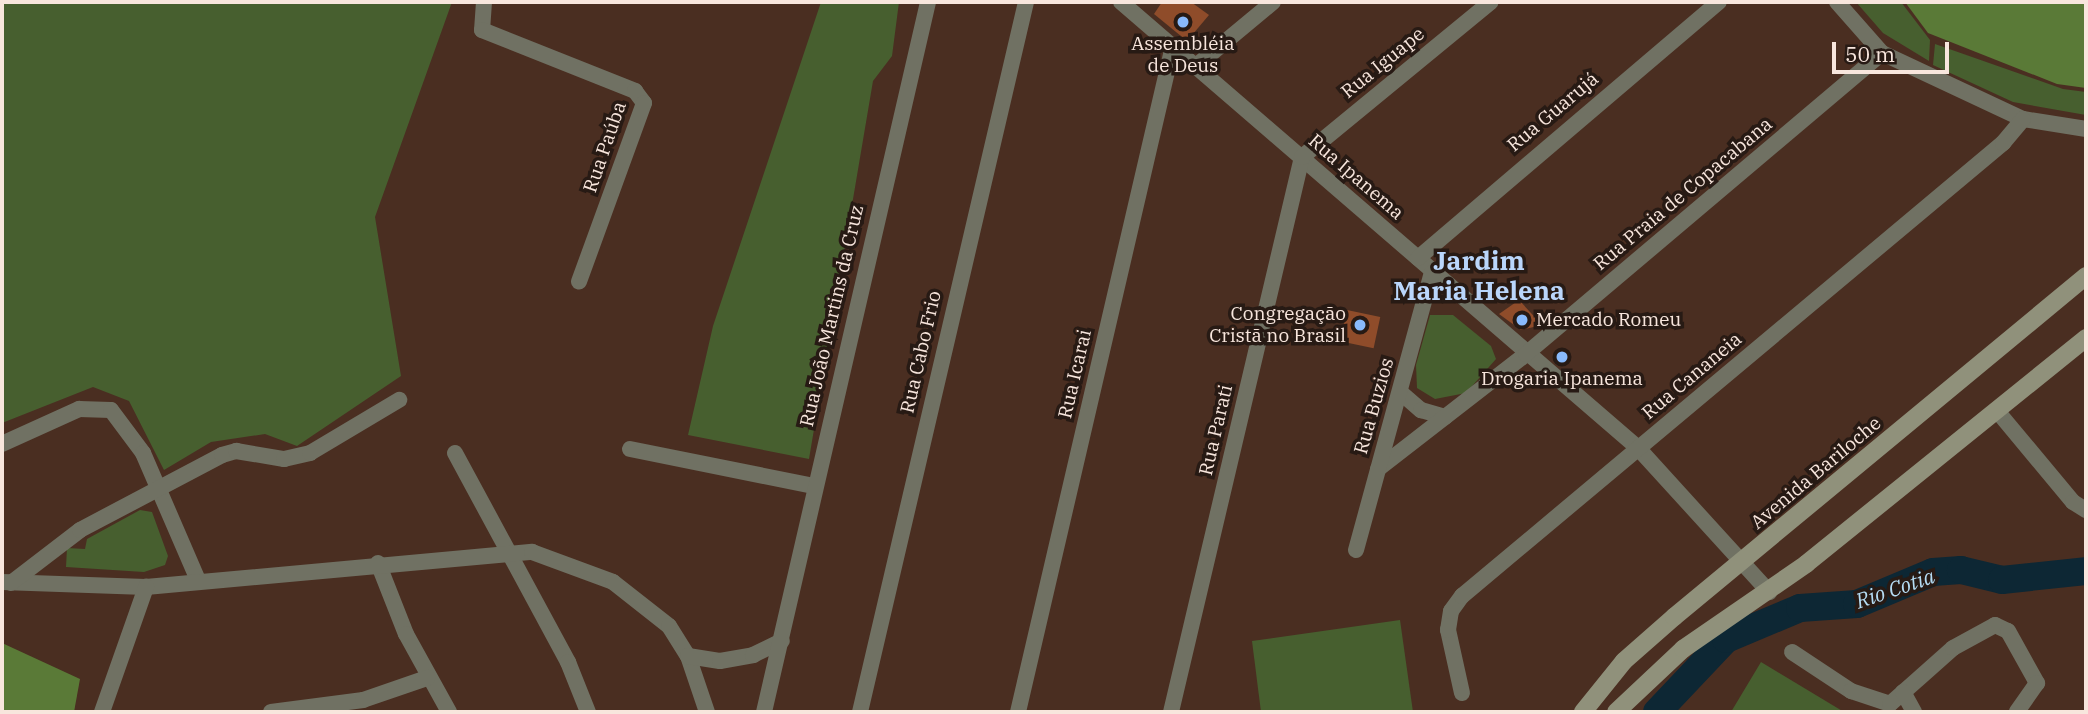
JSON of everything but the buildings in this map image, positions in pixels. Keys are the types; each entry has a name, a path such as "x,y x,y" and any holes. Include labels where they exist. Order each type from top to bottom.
{"main road":[{"name":"Avenida Bariloche","path":"1583,712 1624,661 2086,276"},
{"path":"1616,712 1683,649 1769,592 1998,412 2086,338"}],"street":[{"name":"Rua Paúba","path":"484,2 482,30 635,91 644,103 579,282"},
{"name":"Rua João Martins da Cruz","path":"764,712 782,641 814,486 928,2"},
{"name":"Rua Cabo Frio","path":"860,712 1026,2"},
{"name":"Rua Ipanema","path":"1121,2 1418,258 1432,274 1638,448 1744,560 1769,592"},
{"path":"1196,66 1273,2"},
{"name":"Rua Iguape","path":"1302,157 1491,2"},
{"name":"Rua Guarujá","path":"1418,258 1719,2"},
{"path":"1837,2 1882,53 2023,119 2086,129"},
{"name":"Rua Icarai","path":"1018,712 1173,46"},
{"name":"Rua Praia de Copacabana","path":"1378,469 1526,354 1882,53"},
{"name":"Rua Cananeia","path":"1462,693 1448,630 1457,604 1638,448 1983,160 2023,119"},
{"name":"Rua Parati","path":"1171,712 1302,157"},
{"name":"Rua Buzios","path":"1356,550 1432,274"},
{"path":"1400,392 1421,410 1445,417"},
{"path":"6,582 80,530 236,451 284,459 310,453 399,400"},
{"path":"2,444 79,409 100,406 121,419 158,489 197,578"},
{"path":"1998,412 2073,502 2086,510"},
{"path":"630,449 814,486"},
{"path":"455,453 588,712"},
{"path":"6,582 146,587 197,578 507,551 557,557 612,582 669,626 688,656 707,712"},
{"path":"379,563 427,677 449,712"},
{"path":"102,712 146,587"},
{"path":"1792,652 1852,691 1890,704 1975,633 1995,625 2008,631 2037,688 2017,712"},
{"path":"688,656 720,661 753,655 782,641"},
{"path":"271,712 361,706 427,677"},
{"path":"1903,692 1914,712"}],"green space":[{"path":"2,2 452,2 375,217 401,376 297,446 265,434 211,442 164,470 129,401 93,387 2,423"},
{"path":"821,2 899,2 892,56 873,81 809,459 688,435 713,326"},
{"path":"1856,2 1901,2 1930,40 1929,61 1883,33"},
{"path":"1905,2 2086,2 2086,88 2057,84 1928,33"},
{"path":"1935,44 2063,89 2086,92 2086,115 2013,102 1933,65"},
{"path":"1430,315 1453,315 1491,346 1496,359 1466,393 1435,399 1417,388 1416,365"},
{"path":"140,510 152,512 168,556 165,565 144,572 66,567 67,548 85,549 87,539"},
{"path":"1400,620 1413,712 1261,712 1252,641"},
{"path":"2,643 80,679 74,712 2,712"},
{"path":"1761,662 1844,712 1731,712"}],"waterway":[{"name":"Rio Cotia","path":"1657,712 1726,639 1800,608 1857,604 1933,572 1961,570 2002,580 2086,571"}],"place":[{"name":"Assembléia de Deus","path":"1183,22"},
{"name":"Mercado Romeu","path":"1522,320"},
{"name":"Congregação Cristã no Brasil","path":"1360,325"},
{"name":"Drogaria Ipanema","path":"1562,357"}],"district":[{"name":"Jardim Maria Helena","path":"1479,276"}]}
